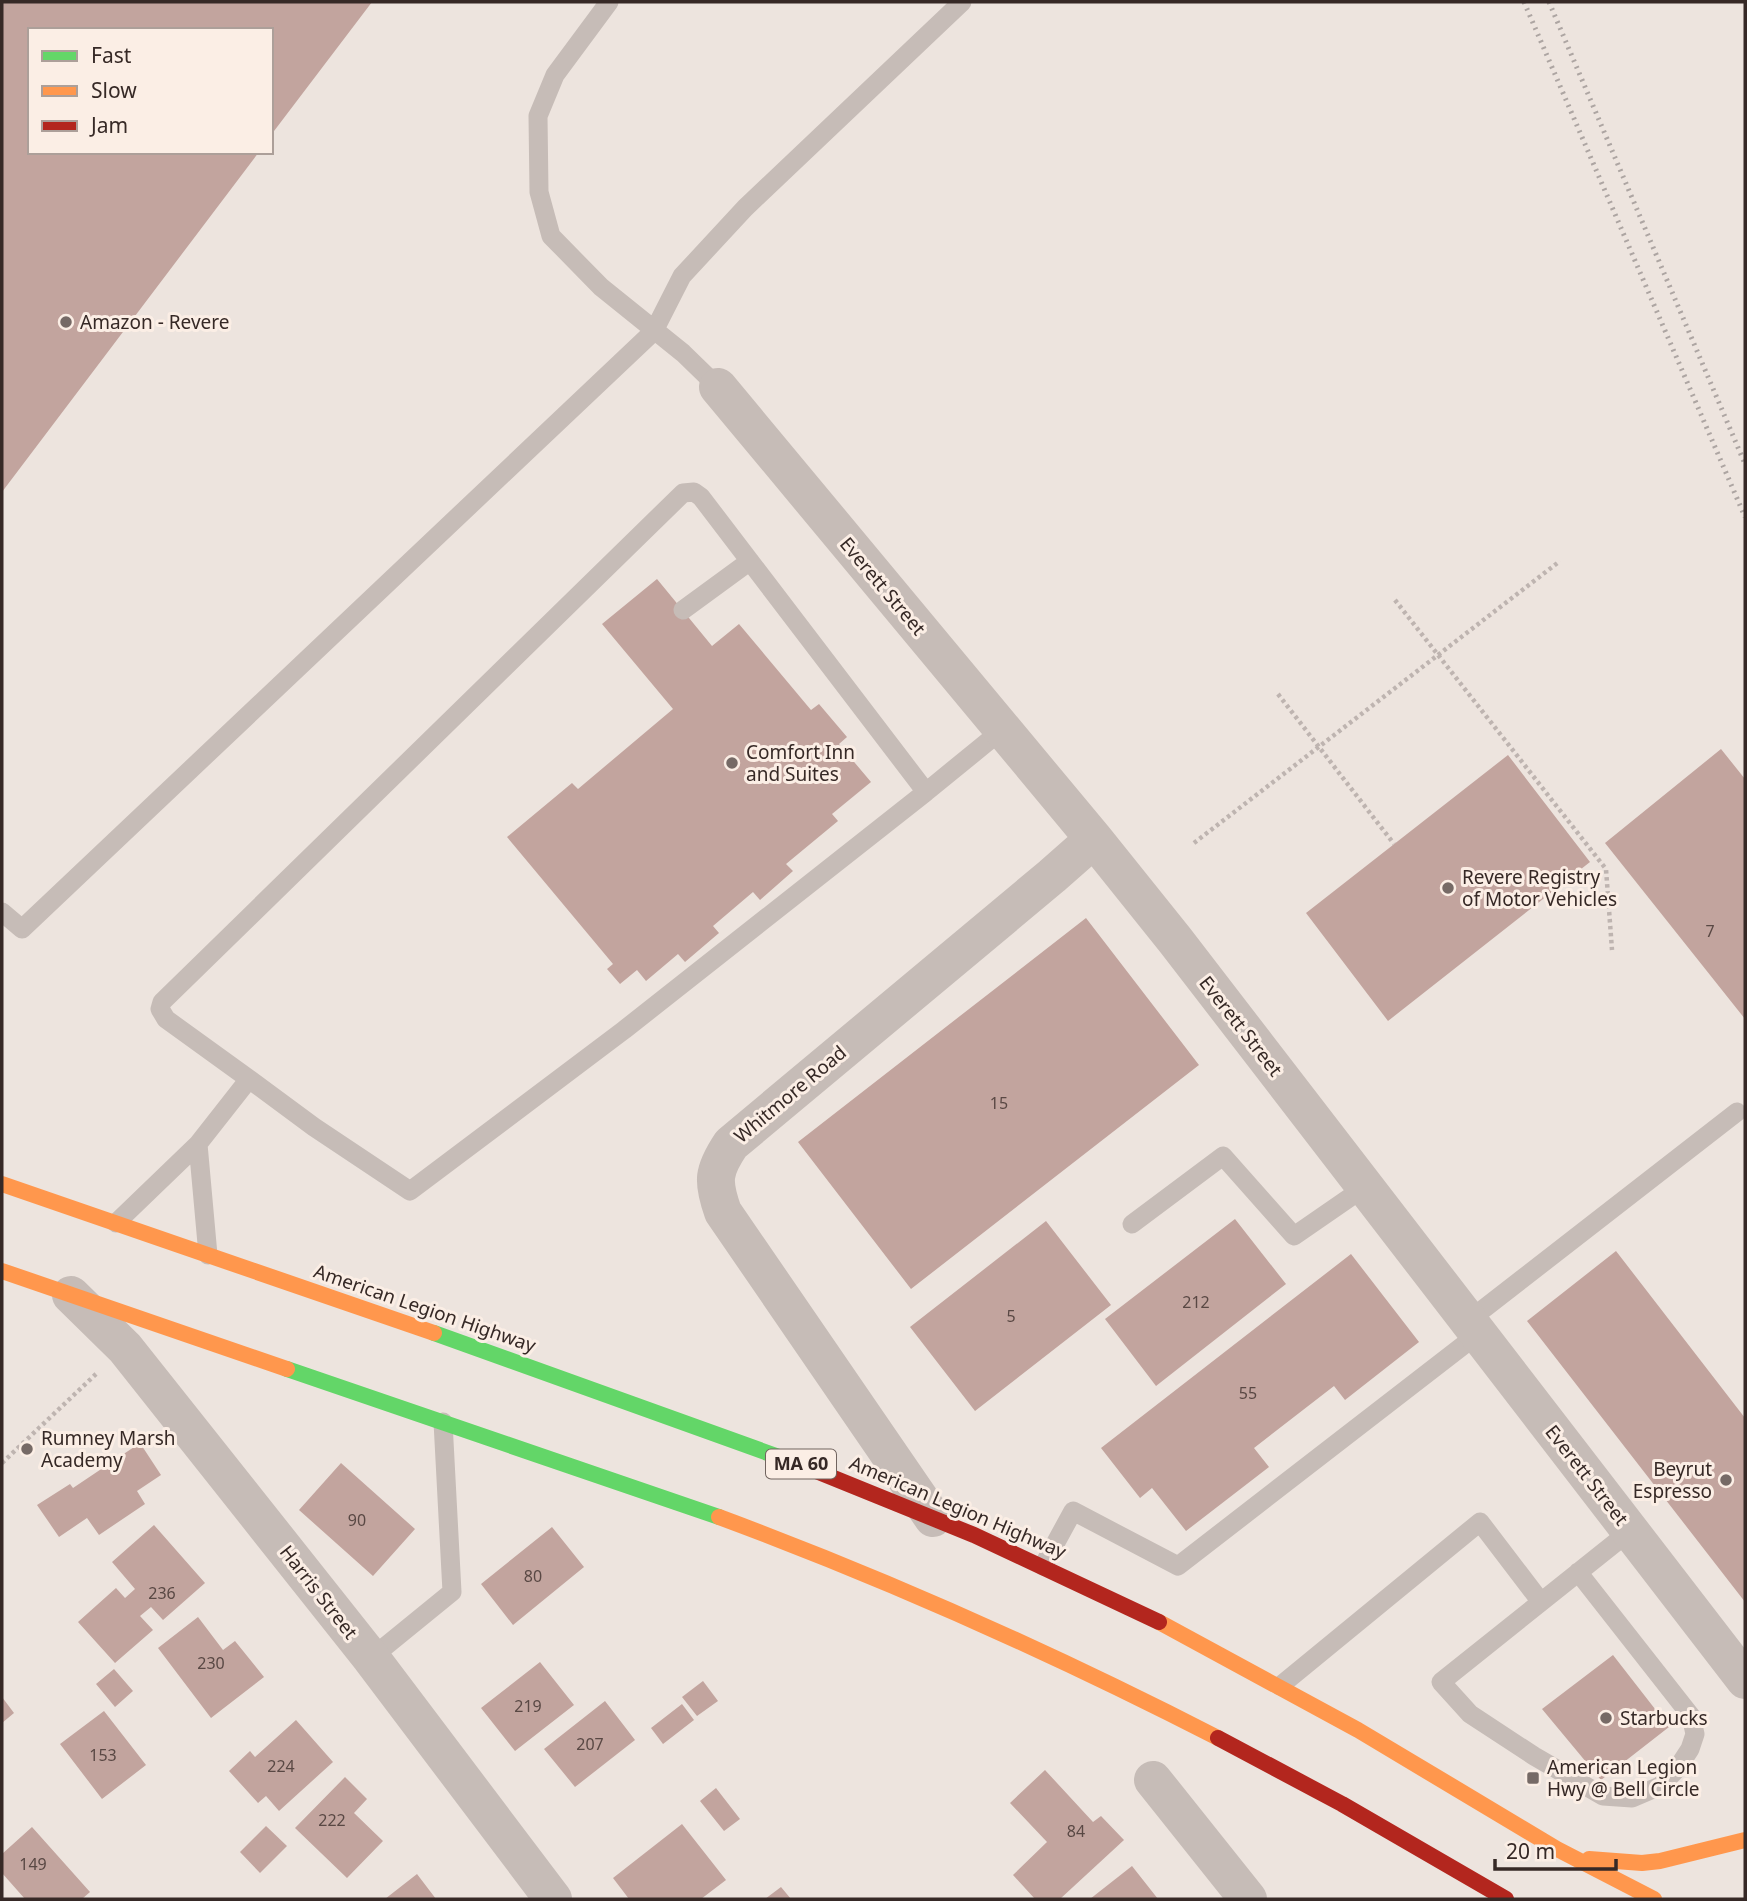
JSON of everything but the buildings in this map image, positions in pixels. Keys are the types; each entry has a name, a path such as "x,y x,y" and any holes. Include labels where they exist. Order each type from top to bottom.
{"highway":[{"name":"American Legion Highway","path":"2,1184 702,1426 933,1518 1043,1566 1280,1686 1553,1849 1654,1899"},
{"path":"2,1271 761,1533 996,1631 1226,1740 1331,1797 1506,1899"},
{"path":"1553,1849 1588,1858 1642,1863 1745,1840"},
{"path":"1481,1884 1499,1899"}],"street":[{"name":"Everett Street","path":"718,387 1094,839 1745,1680"},
{"name":"Whitmore Road","path":"933,1518 723,1212 714,1188 717,1165 730,1144 1094,839"},
{"name":"Harris Street","path":"71,1295 125,1348 371,1658 554,1899"},
{"path":"1153,1780 1248,1899"}],"lane":[{"path":"609,2 555,75 538,116 539,192 551,236 601,287 696,364 718,387"},
{"path":"2,912 22,929 654,331 682,276 745,208 962,2"},
{"path":"926,792 701,497 694,492 683,493 162,1002 160,1009 166,1019 314,1127 410,1191 624,1030 926,792 1002,730"},
{"path":"683,610 750,561"},
{"path":"116,1223 198,1144 249,1079"},
{"path":"1043,1566 1073,1511 1178,1566 1737,1112"},
{"path":"198,1144 208,1255"},
{"path":"1132,1224 1223,1156 1294,1236 1365,1187"},
{"path":"371,1658 452,1592 443,1422"},
{"path":"1280,1686 1480,1522 1541,1602"},
{"path":"1578,1572 1691,1716 1695,1734 1690,1749 1677,1769 1660,1786 1632,1798 1603,1796 1534,1756 1471,1714 1441,1682 1578,1572 1630,1531"}],"path":[{"path":"1194,843 1560,561"},
{"path":"1395,600 1606,869 1612,950"},
{"path":"1278,694 1394,844"},
{"path":"2,1463 125,1348"}],"railway":[{"path":"1524,2 1745,517"},
{"path":"1549,2 1745,464"}],"traffic: fast":[{"path":"434,1333 804,1466"},
{"path":"287,1369 719,1517"}],"traffic: slow":[{"path":"2,1184 434,1333"},
{"path":"2,1271 287,1369"},
{"path":"719,1517 846,1566 972,1620 1096,1677 1218,1738"},
{"path":"1159,1622 1358,1730 1557,1849 1654,1899"},
{"path":"1589,1859 1642,1863 1660,1861 1745,1840"}],"traffic: jam":[{"path":"804,1466 974,1535 1159,1622"},
{"path":"1218,1738 1342,1804 1506,1899"}],"place":[{"name":"Amazon - Revere","path":"66,322"},
{"name":"Comfort Inn and Suites","path":"732,763"},
{"name":"Revere Registry of Motor Vehicles","path":"1448,888"},
{"name":"Rumney Marsh Academy","path":"27,1449"},
{"name":"Beyrut Espresso","path":"1726,1480"},
{"name":"Starbucks","path":"1606,1718"},
{"name":"American Legion Hwy @ Bell Circle","path":"1533,1778"}]}
